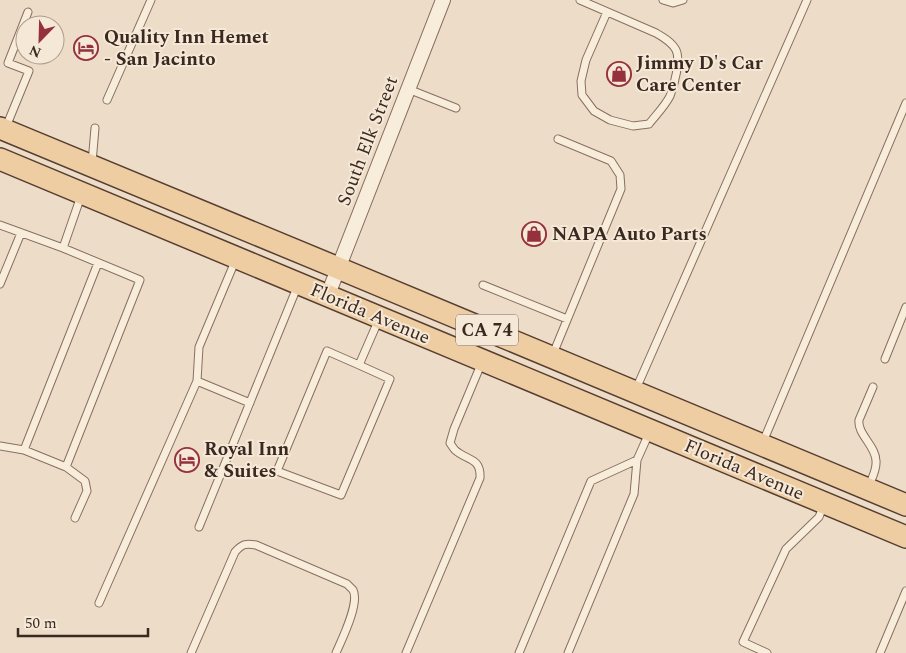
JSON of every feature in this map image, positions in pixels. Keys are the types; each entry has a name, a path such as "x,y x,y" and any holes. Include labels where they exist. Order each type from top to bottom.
{"main road":[{"name":"Florida Avenue","path":"2,129 762,444 906,506"},
{"name":"Florida Avenue","path":"0,160 906,537"},
{"path":"650,431 656,420 674,424 846,493 906,506"}],"street":[{"name":"South Elk Street","path":"327,296 443,0"}],"lane":[{"path":"107,100 151,0"},
{"path":"580,0 656,32 668,39 677,51 677,64 669,97 649,124 633,126 610,120 594,111 582,95 581,81 586,60 607,12"},
{"path":"663,0 673,3 683,0"},
{"path":"635,392 807,0"},
{"path":"2,129 29,71 8,63 28,12"},
{"path":"408,89 456,108"},
{"path":"762,444 906,103"},
{"path":"92,166 95,128"},
{"path":"552,357 621,189 620,175 611,161 558,139"},
{"path":"64,248 82,194"},
{"path":"0,225 64,248 140,280 66,468"},
{"path":"0,284 21,233"},
{"path":"99,603 197,381 199,347 236,258"},
{"path":"24,450 98,263"},
{"path":"199,527 298,284"},
{"path":"483,285 567,319"},
{"path":"885,359 906,307"},
{"path":"359,365 379,318"},
{"path":"327,351 359,365 390,379 342,495 277,471 327,351"},
{"path":"406,653 480,478 480,471 474,461 456,451 450,443 482,361"},
{"path":"197,381 250,403"},
{"path":"868,489 876,469 876,460 871,446 858,425 873,387"},
{"path":"568,653 634,494 637,460 650,431"},
{"path":"0,446 24,450 66,468 85,481 87,491 75,518"},
{"path":"519,653 591,481 637,460"},
{"path":"767,653 742,642 786,549 819,517 824,503"},
{"path":"191,653 235,552 240,546 247,543 256,545 347,584 353,590 354,609 336,653"},
{"path":"880,653 906,590"}],"place":[{"name":"Quality Inn Hemet - San Jacinto","path":"86,48"},
{"name":"Jimmy D's Car Care Center","path":"619,74"},
{"name":"NAPA Auto Parts","path":"534,234"},
{"name":"Royal Inn & Suites","path":"187,460"}]}
